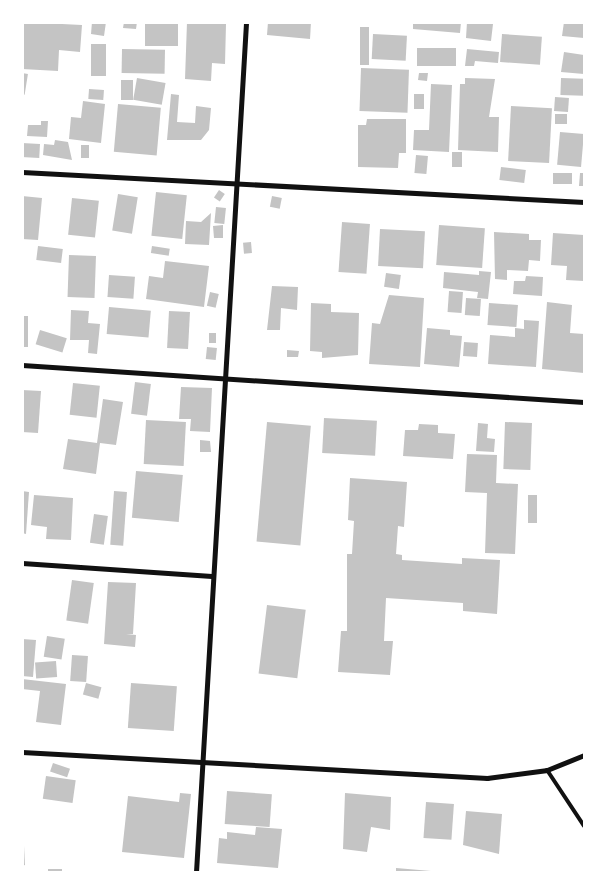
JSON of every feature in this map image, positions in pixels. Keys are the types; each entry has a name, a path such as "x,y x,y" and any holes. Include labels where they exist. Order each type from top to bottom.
{"street":[{"path":"196,872 246,22"},
{"path":"22,172 237,181 584,202"},
{"path":"22,365 584,402"},
{"path":"22,563 212,576"},
{"path":"22,752 202,760 487,778 547,770 584,754"}],"lane":[{"path":"547,770 584,826"}],"building":[{"path":"22,22 82,25 80,52 59,50 58,71 22,69"},
{"path":"92,22 106,22 104,36 91,34"},
{"path":"124,22 137,22 136,29 123,28"},
{"path":"187,22 226,24 225,64 212,63 211,81 185,79"},
{"path":"268,22 311,22 310,39 267,35"},
{"path":"413,22 461,22 460,33 413,29"},
{"path":"467,22 506,22 493,24 491,41 466,38"},
{"path":"564,22 584,22 584,38 562,36"},
{"path":"145,23 178,23 178,46 145,46"},
{"path":"360,27 369,27 369,65 360,65"},
{"path":"373,34 407,36 406,61 372,59"},
{"path":"502,34 542,37 540,65 500,62"},
{"path":"91,44 106,44 106,76 91,76"},
{"path":"417,48 456,48 456,66 417,66"},
{"path":"122,49 165,50 165,74 122,73"},
{"path":"467,49 499,52 498,63 475,61 474,66 465,66"},
{"path":"564,52 584,55 584,74 561,72"},
{"path":"361,68 409,70 407,113 359,111"},
{"path":"22,73 28,74 25,95 22,94"},
{"path":"419,73 428,73 427,81 418,80"},
{"path":"137,78 166,83 162,105 133,100"},
{"path":"465,78 495,79 489,117 499,117 498,152 458,150 460,84 465,84"},
{"path":"561,78 584,79 583,96 560,95"},
{"path":"121,80 133,80 133,100 121,100"},
{"path":"431,84 452,85 449,152 413,150 414,130 429,130"},
{"path":"89,89 104,90 103,100 88,99"},
{"path":"171,94 179,95 177,122 195,123 196,106 211,108 209,130 201,140 167,140"},
{"path":"414,94 424,94 424,109 414,109"},
{"path":"555,97 569,98 568,112 554,111"},
{"path":"83,101 105,104 101,143 69,139 71,117 81,118"},
{"path":"118,104 161,108 157,156 114,152"},
{"path":"511,106 552,108 549,163 508,161"},
{"path":"555,114 567,114 567,124 555,124"},
{"path":"367,119 406,119 406,153 399,153 398,168 358,167 358,125 366,125"},
{"path":"41,121 48,121 47,137 27,136 28,125 41,125"},
{"path":"560,132 584,134 581,167 557,165"},
{"path":"55,140 68,142 72,160 43,155 44,144 54,145"},
{"path":"22,143 40,144 39,158 22,157"},
{"path":"81,145 89,145 89,158 81,158"},
{"path":"452,152 462,152 462,167 452,167"},
{"path":"416,155 428,156 426,174 414,173"},
{"path":"501,167 526,170 524,183 499,180"},
{"path":"553,173 572,173 572,184 553,184"},
{"path":"580,173 584,173 584,186 579,186"},
{"path":"219,190 225,194 220,201 214,197"},
{"path":"156,192 187,195 182,239 151,236"},
{"path":"118,194 138,197 132,234 112,231"},
{"path":"22,196 42,198 38,240 22,239"},
{"path":"272,196 282,198 280,209 270,207"},
{"path":"72,198 99,201 95,238 68,235"},
{"path":"216,207 226,208 224,224 214,223"},
{"path":"211,213 209,245 185,244 186,221 201,222"},
{"path":"342,222 370,224 366,274 339,272"},
{"path":"223,225 223,238 214,238 213,226"},
{"path":"439,225 485,228 482,268 436,265"},
{"path":"380,229 425,231 423,268 378,266"},
{"path":"494,232 529,234 529,240 541,240 540,261 529,260 528,271 507,270 507,280 495,279"},
{"path":"553,233 584,235 584,281 566,280 567,266 551,265"},
{"path":"251,242 252,253 244,254 243,243"},
{"path":"38,246 63,249 61,263 36,260"},
{"path":"152,246 170,249 169,256 151,253"},
{"path":"69,255 96,256 95,298 68,297"},
{"path":"165,261 209,266 204,307 146,299 149,276 163,278"},
{"path":"479,271 491,272 488,299 477,298 478,292 443,288 444,272 479,275"},
{"path":"386,273 401,275 399,289 384,287"},
{"path":"109,275 135,277 133,299 107,297"},
{"path":"526,276 543,277 542,296 513,294 514,281 525,281"},
{"path":"272,286 298,287 297,310 281,308 280,330 267,330"},
{"path":"449,291 463,292 462,313 448,312"},
{"path":"210,292 219,294 216,308 207,306"},
{"path":"389,295 424,298 420,367 369,364 372,323 380,324"},
{"path":"466,298 481,299 480,316 465,315"},
{"path":"547,302 572,305 570,333 584,334 584,373 542,369"},
{"path":"311,303 331,304 331,312 359,313 358,355 322,358 322,352 310,351"},
{"path":"489,303 518,305 516,327 487,325"},
{"path":"109,307 151,311 148,338 107,334"},
{"path":"71,310 89,311 88,323 100,324 97,354 88,353 89,340 70,340"},
{"path":"169,311 190,312 188,349 167,348"},
{"path":"22,316 28,316 28,347 22,347"},
{"path":"524,320 539,321 536,367 488,364 490,335 515,337 515,328 524,329"},
{"path":"427,328 450,330 450,335 462,336 459,367 424,364"},
{"path":"40,330 67,338 62,353 36,344"},
{"path":"209,333 216,333 216,343 209,343"},
{"path":"464,342 478,343 477,357 463,356"},
{"path":"207,347 217,348 216,360 206,359"},
{"path":"287,350 299,351 298,357 287,357"},
{"path":"135,382 151,384 147,416 131,414"},
{"path":"73,383 100,386 97,418 70,415"},
{"path":"181,387 212,388 210,432 190,431 191,419 179,419"},
{"path":"22,390 41,391 38,433 22,432"},
{"path":"103,399 123,402 116,445 100,443 96,474 63,469 68,439 97,443"},
{"path":"324,418 377,421 375,456 322,453"},
{"path":"146,420 186,422 184,466 144,464"},
{"path":"267,422 311,426 300,545 257,542"},
{"path":"505,422 532,423 530,470 503,469"},
{"path":"478,423 488,424 487,438 495,439 494,452 476,451"},
{"path":"419,424 438,425 438,433 455,434 453,459 403,456 405,430 418,430"},
{"path":"200,440 210,441 211,452 200,452"},
{"path":"467,454 497,455 496,483 518,484 515,554 485,553 487,493 465,492"},
{"path":"136,471 183,475 179,522 132,518"},
{"path":"350,478 407,482 404,527 398,526 396,554 402,555 402,560 462,564 462,558 500,560 497,614 463,611 463,603 386,598 384,641 393,641 390,675 338,672 341,631 347,631 347,554 352,554 354,521 348,520"},
{"path":"22,491 29,492 26,534 22,533"},
{"path":"114,491 127,492 123,546 110,545"},
{"path":"34,495 73,498 71,540 46,539 47,527 31,525"},
{"path":"528,495 537,495 537,523 528,523"},
{"path":"94,514 108,516 104,545 90,543"},
{"path":"72,580 94,583 88,624 66,621"},
{"path":"108,582 136,583 133,634 126,634 136,635 135,647 104,644"},
{"path":"267,605 306,610 297,678 259,673"},
{"path":"47,636 65,639 61,660 44,657"},
{"path":"22,639 36,640 33,677 22,676"},
{"path":"72,655 88,656 86,682 70,681"},
{"path":"56,661 57,677 36,678 35,662"},
{"path":"22,679 66,684 61,725 36,722 40,691 22,689"},
{"path":"86,683 101,687 98,699 83,695"},
{"path":"131,683 177,686 174,731 128,728"},
{"path":"53,763 70,769 67,777 50,772"},
{"path":"46,776 76,780 73,803 43,799"},
{"path":"227,791 272,794 270,827 225,824"},
{"path":"180,793 191,794 184,858 122,852 128,796 179,802"},
{"path":"345,793 391,797 390,830 371,827 367,852 343,849"},
{"path":"426,802 454,804 451,840 423,838"},
{"path":"466,811 502,814 499,854 463,845"},
{"path":"256,827 282,829 278,868 217,863 219,838 227,839 227,832 255,835"},
{"path":"22,846 24,846 25,865 22,866"},
{"path":"396,868 431,871 431,872 396,872"},
{"path":"48,869 62,869 62,872 48,872"}]}
